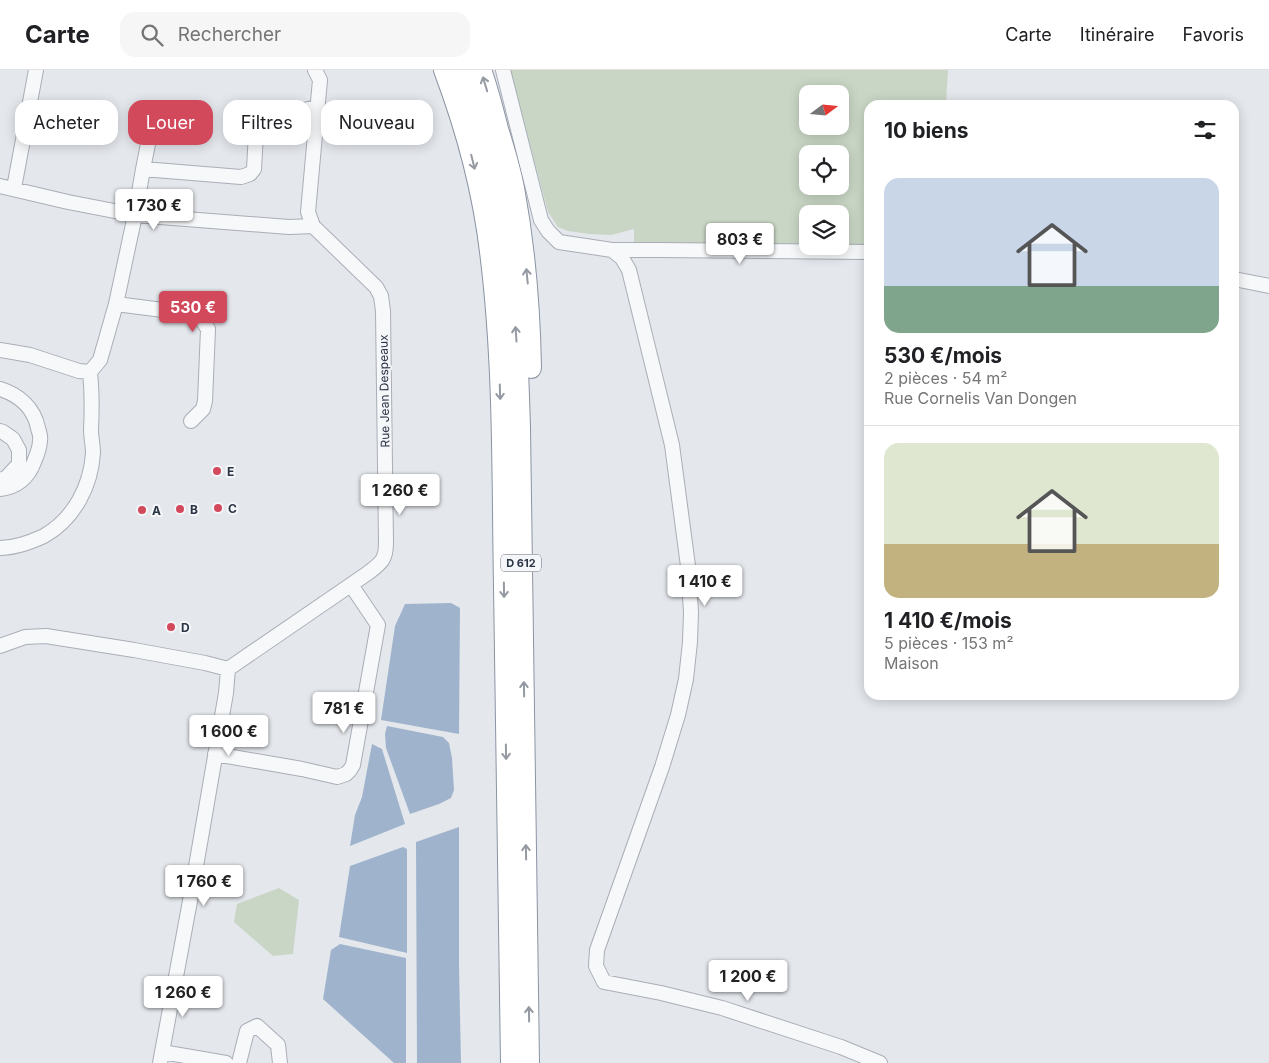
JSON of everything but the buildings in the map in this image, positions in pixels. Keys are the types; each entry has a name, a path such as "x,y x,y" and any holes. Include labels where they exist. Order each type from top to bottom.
{"highway":[{"path":"480,70 514,186 528,289 531,374 530,511 521,569"},
{"name":"D 612","path":"450,73 486,137 495,173 511,269 518,358 529,1063"},
{"name":"D 612","path":"450,73 474,164 484,214 491,260 499,352 511,1063"}],"street":[{"path":"14,188 36,70"},
{"path":"0,186 135,215 289,227 312,226 308,212 320,80 315,70"},
{"path":"503,70 541,220 548,231 560,242 612,250 864,252"},
{"path":"143,168 241,177 250,174 254,169 256,133 260,129 304,110 317,107"},
{"path":"0,548 7,548 36,540 51,532 67,517 81,497 90,472 93,451 90,372 100,360 116,304 148,145"},
{"name":"Rue Jean Despeaux","path":"228,669 381,563 386,552 383,311 381,296 376,288 312,226"},
{"path":"612,250 622,258 628,270 672,445 688,566 691,612 686,679 678,715 662,767 597,950 596,966 604,982 661,993 722,1008 840,1047 880,1063"},
{"path":"1239,280 1269,286"},
{"path":"116,304 194,314 202,320 208,329 205,401 203,409 191,421"},
{"path":"0,350 30,355 79,371 90,372"},
{"path":"0,389 22,400 30,409 37,423 41,438 39,450 31,470 22,481 10,488 0,489"},
{"path":"0,431 13,438 19,450 19,464 6,478 0,480"},
{"path":"215,754 337,777 346,774 350,770 353,765 378,625 351,585"},
{"path":"0,646 25,637 46,636 134,650 228,669 226,693 161,1058 226,1063"},
{"path":"239,1063 247,1031 257,1026 278,1045 280,1063"}],"green space":[{"path":"510,70 948,70 946,100 864,100 864,246 849,246 849,205 799,205 799,245 634,242 634,229 611,235 568,231 558,227 548,212"},
{"path":"279,888 299,900 293,954 273,956 234,922 237,904"}],"water":[{"path":"451,603 460,608 459,734 381,720 395,626 405,604"},
{"path":"387,726 443,737 449,743 454,790 451,798 410,814 386,748 385,734"},
{"path":"372,744 382,749 405,824 350,846 355,815 362,797"},
{"path":"459,827 461,1063 417,1063 416,842"},
{"path":"403,847 407,849 407,953 339,937 350,866"},
{"path":"340,944 406,958 406,1063 394,1063 323,999 331,950"}],"place":[{"name":"E","path":"217,471"},
{"name":"C","path":"218,508"},
{"name":"B","path":"180,509"},
{"name":"A","path":"142,510"},
{"name":"D","path":"171,627"}]}
